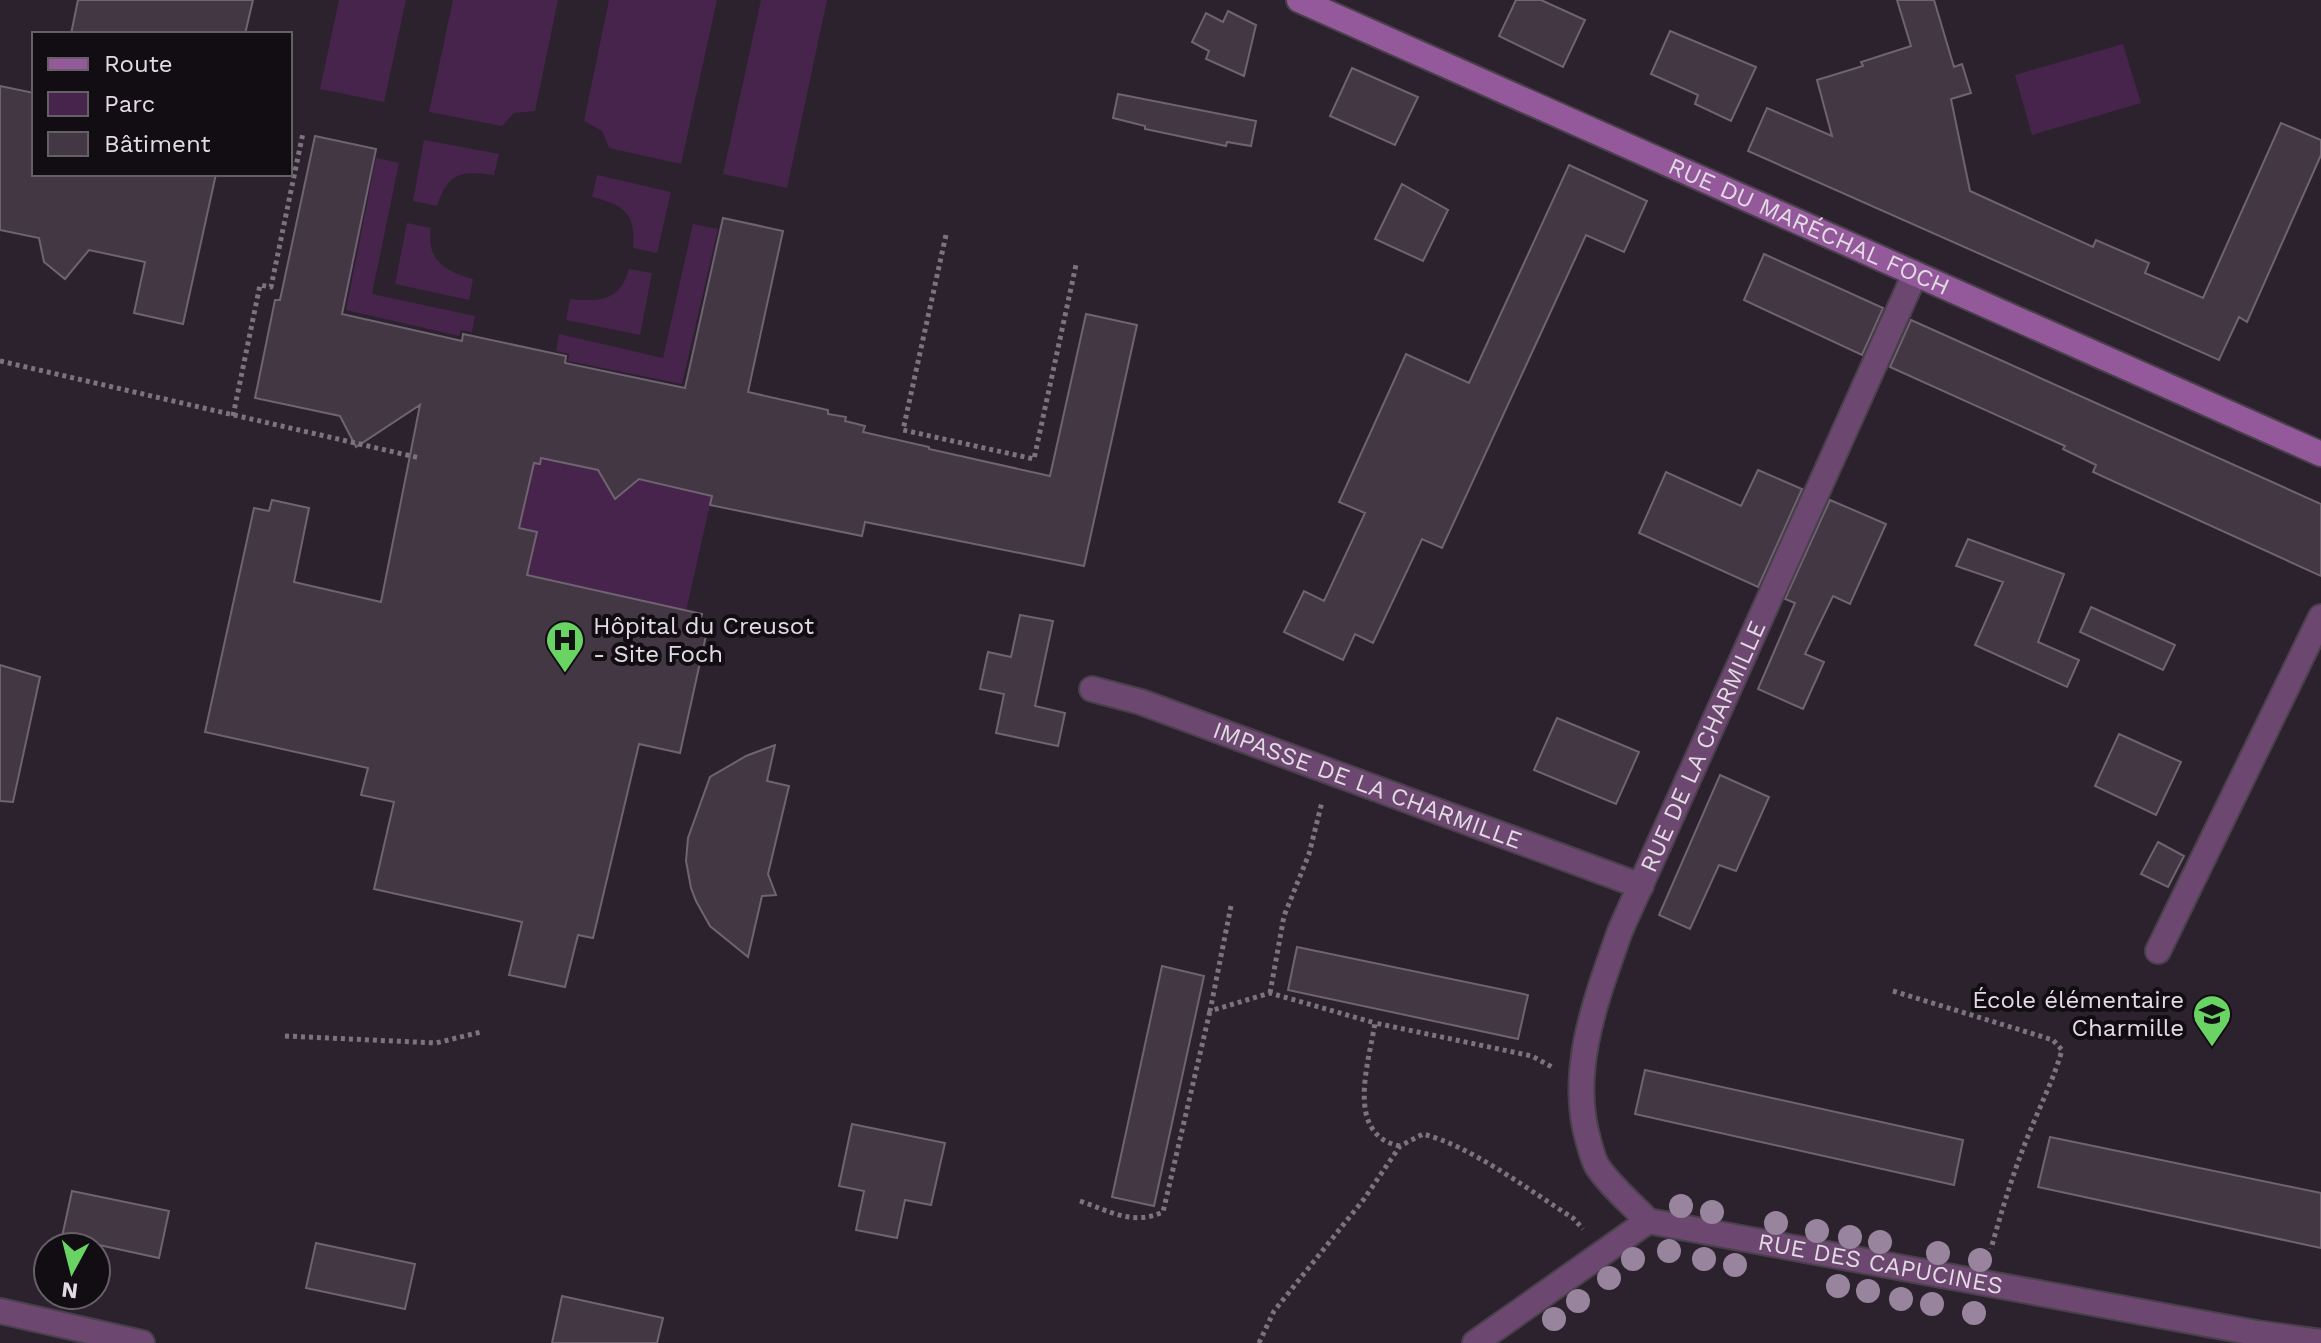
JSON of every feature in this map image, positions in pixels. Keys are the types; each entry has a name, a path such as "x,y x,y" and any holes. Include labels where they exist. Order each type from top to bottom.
{"main road":[{"name":"RUE DU MARÉCHAL FOCH","path":"1299,0 2321,454"}],"street":[{"name":"RUE DE LA CHARMILLE","path":"1648,1221 1595,1164 1585,1130 1580,1096 1586,1042 1602,982 1620,931 1915,274"},
{"path":"2158,951 2321,617"},
{"name":"IMPASSE DE LA CHARMILLE","path":"1092,689 1141,702 1641,886"},
{"path":"1475,1343 1648,1221"},
{"name":"RUE DES CAPUCINES","path":"1648,1221 2256,1333 2321,1342"},
{"path":"0,1311 142,1343"}],"path":[{"path":"233,416 260,285 271,287 303,133"},
{"path":"946,235 903,430 1034,459 1076,265"},
{"path":"0,361 420,458"},
{"path":"1270,993 1284,916 1309,854 1329,772"},
{"path":"1080,1201 1135,1220 1163,1212 1231,906"},
{"path":"1893,991 2053,1040 2062,1050 2055,1075 2016,1167 1991,1249"},
{"path":"1210,1011 1270,993 1375,1023 1532,1056 1548,1066 1582,1078"},
{"path":"1375,1023 1363,1108 1371,1127 1383,1143 1400,1146"},
{"path":"285,1036 436,1043 481,1032"},
{"path":"1259,1343 1274,1311 1364,1199 1400,1146 1423,1134 1438,1138 1482,1161 1573,1218 1603,1251"}],"green space":[{"path":"339,0 406,0 384,102 320,89"},
{"path":"453,0 558,0 535,111 514,113 502,126 429,112"},
{"path":"609,0 717,0 681,164 609,148 602,131 584,121"},
{"path":"761,0 827,0 787,188 723,174"},
{"path":"2123,44 2141,103 2032,135 2015,75"},
{"path":"424,140 499,154 494,175 472,173 457,176 446,186 437,206 413,201"},
{"path":"376,158 399,163 372,294 475,316 472,332 461,330 459,336 346,310"},
{"path":"597,175 671,192 657,253 633,248 632,226 626,212 612,203 592,197"},
{"path":"407,223 431,228 430,239 435,257 446,268 473,279 469,300 395,284"},
{"path":"693,224 718,229 682,384 568,361 569,354 556,351 559,334 663,358"},
{"path":"629,269 652,273 640,335 566,320 570,299 607,297 620,288"},
{"path":"541,458 606,472 612,493 621,495 630,486 633,477 712,496 686,611 509,571 534,463"}],"building":[{"path":"78,0 253,0 245,32 71,32"},
{"path":"1516,0 1541,0 1585,20 1563,67 1499,36"},
{"path":"1897,0 1934,0 1954,67 1962,64 1971,93 1951,99 1970,191 2093,247 2096,240 2149,263 2145,273 2203,298 2281,123 2321,140 2321,155 2247,322 2239,317 2219,360 1748,151 1767,108 1832,136 1817,80 1863,66 1861,62 1911,46"},
{"path":"1228,11 1256,25 1244,76 1206,59 1209,51 1192,42 1206,13 1223,22"},
{"path":"1670,31 1756,67 1731,121 1695,104 1698,95 1651,74"},
{"path":"1352,68 1418,97 1395,145 1330,116"},
{"path":"0,86 32,93 32,176 216,176 183,324 134,313 145,262 89,250 65,279 44,262 39,238 0,230"},
{"path":"1118,94 1256,121 1251,146 1227,142 1226,146 1145,129 1145,126 1113,118"},
{"path":"315,136 376,149 342,314 462,341 463,334 566,356 565,363 685,388 723,218 783,231 748,392 828,410 828,414 846,417 845,421 865,426 863,432 929,449 1050,476 1086,314 1137,325 1084,566 865,522 862,536 710,505 712,496 639,479 615,499 598,470 541,458 540,464 534,463 519,528 537,532 527,575 702,614 698,629 707,631 680,753 639,744 593,938 578,935 565,987 509,975 522,922 374,889 394,802 361,795 368,768 205,732 254,508 269,511 272,500 309,508 294,582 381,602 420,405 356,447 340,416 255,398 275,300 280,300"},
{"path":"1569,165 1647,201 1624,252 1586,235 1442,548 1422,539 1373,643 1355,634 1343,660 1284,632 1304,591 1324,601 1365,513 1339,502 1406,354 1469,383"},
{"path":"1402,184 1448,210 1423,261 1375,239"},
{"path":"1764,254 1883,308 1862,355 1744,300"},
{"path":"1911,320 2321,504 2321,576 2093,472 2096,465 2063,449 2065,446 1890,367"},
{"path":"1758,470 1802,489 1758,587 1639,533 1666,472 1741,506"},
{"path":"1830,500 1886,524 1850,604 1833,596 1805,654 1824,662 1803,709 1758,689 1795,603 1785,599"},
{"path":"1968,539 2064,574 2038,642 2079,660 2067,687 1975,645 2003,582 1956,566"},
{"path":"2091,607 2175,645 2163,670 2080,632"},
{"path":"1020,615 1053,621 1035,706 1065,713 1058,746 996,733 1004,694 980,689 988,652 1011,657"},
{"path":"0,665 40,677 13,802 0,801"},
{"path":"1557,718 1639,752 1616,804 1534,770"},
{"path":"2119,734 2181,762 2156,815 2095,786"},
{"path":"775,745 767,781 789,786 768,874 776,895 762,896 748,957 710,926 696,901 686,861 688,838 710,777 746,756"},
{"path":"1720,775 1769,797 1736,871 1719,865 1690,929 1659,915"},
{"path":"2158,842 2184,856 2168,887 2141,874"},
{"path":"1297,947 1528,995 1518,1039 1288,990"},
{"path":"1162,966 1204,976 1154,1206 1112,1197"},
{"path":"1645,1070 1963,1140 1954,1185 1635,1114"},
{"path":"852,1124 945,1143 931,1205 905,1200 897,1238 856,1230 864,1191 839,1186"},
{"path":"2050,1137 2321,1193 2321,1248 2038,1187"},
{"path":"72,1191 169,1211 159,1258 112,1248 112,1231 63,1231"},
{"path":"316,1243 415,1264 405,1309 306,1288"},
{"path":"562,1296 663,1318 657,1343 552,1343"}],"place":[{"name":"Hôpital du Creusot - Site Foch","path":"565,674"},
{"name":"École élémentaire Charmille","path":"2212,1048"}]}
